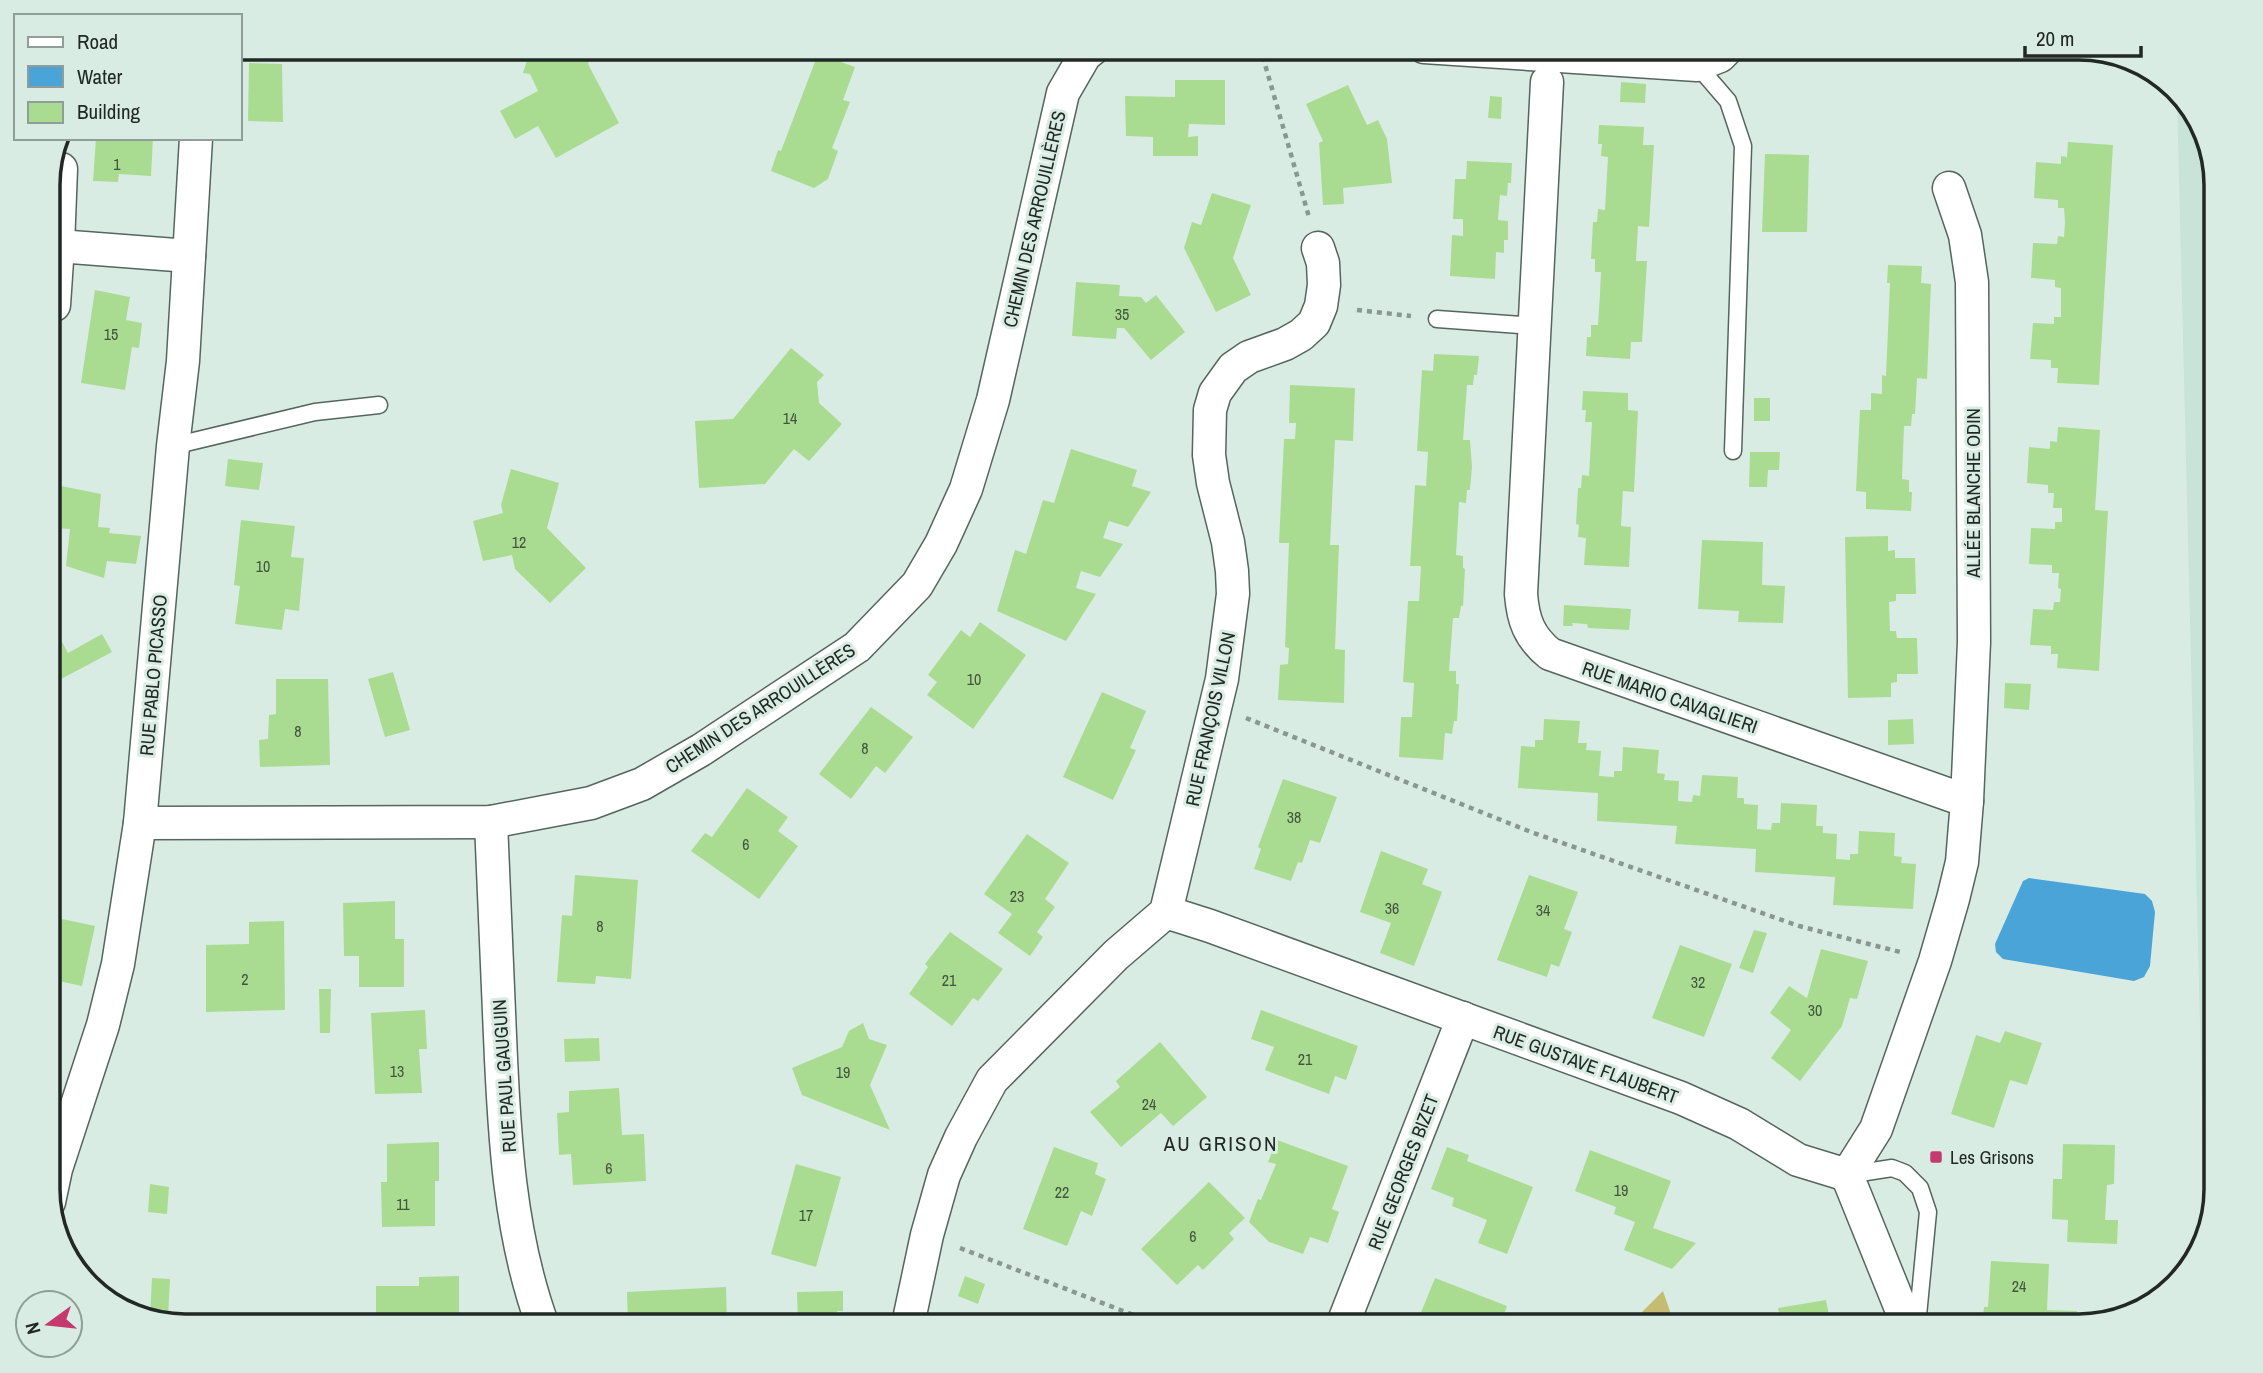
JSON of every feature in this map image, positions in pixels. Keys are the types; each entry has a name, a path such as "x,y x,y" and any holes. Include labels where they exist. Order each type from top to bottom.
{"street":[{"name":"CHEMIN DES ARROUILLÈRES","path":"140,823 491,821 591,803 642,784 701,750 857,647 918,585 941,544 966,489 993,400 1063,93 1082,60"},
{"path":"1621,60 1697,65 1710,60"},
{"name":"RUE MARIO CAVAGLIERI","path":"1547,82 1521,594 1522,614 1528,630 1538,645 1550,654 1967,801"},
{"name":"RUE PABLO PICASSO","path":"60,1157 103,1025 118,964 140,823 183,360 196,140"},
{"path":"60,195 61,169"},
{"name":"ALLÉE BLANCHE ODIN","path":"1949,188 1965,235 1972,282 1974,642 1967,801"},
{"path":"60,246 190,256"},
{"path":"1318,248 1324,274 1321,306"},
{"name":"RUE FRANÇOIS VILLON","path":"1166,912 1215,706 1229,629 1232,571 1209,455 1210,410 1215,393 1233,368 1249,357 1301,335 1314,323 1321,306"},
{"path":"1903,1314 1847,1175 1876,1129 1935,961 1962,862 1967,801"},
{"name":"RUE PAUL GAUGUIN","path":"491,821 503,1105 517,1234 529,1288 539,1314"},
{"path":"909,1314 944,1175 992,1080 1116,955 1166,912"},
{"name":"RUE GUSTAVE FLAUBERT","path":"1166,912 1681,1098 1739,1124 1798,1160 1847,1175"},
{"name":"RUE GEORGES BIZET","path":"1347,1314 1463,1018"}],"lane":[{"path":"1697,65 1728,101 1742,146 1733,451"},
{"path":"1437,319 1535,326"},
{"path":"173,446 315,412 379,405"},
{"path":"1847,1175 1892,1168 1905,1173 1920,1188 1928,1212 1918,1314"}],"path":[{"path":"1264,60 1318,248"},
{"path":"1321,306 1437,319"},
{"path":"1215,706 1544,837 1799,926 1935,961"},
{"path":"927,1235 1131,1314"}],"shaded area":[{"path":"2177,108 2191,129 2197,145 2203,177 2204,1188"},
{"path":"1663,1291 1671,1314 1640,1314"}],"water":[{"path":"2029,878 2145,894 2152,901 2155,912 2150,966 2144,977 2134,981 2003,959 1996,952 1995,944 2023,881"}],"building":[{"path":"527,60 589,60 588,64 619,123 556,158 538,126 515,139 500,111 538,91 530,74 523,73"},
{"path":"816,60 835,60 855,67 843,100 850,102 832,148 838,151 828,179 814,188 771,171 778,150 781,151"},
{"path":"249,63 282,64 283,122 248,121"},
{"path":"1175,80 1225,80 1225,125 1189,124 1188,137 1198,136 1198,156 1153,156 1153,137 1126,136 1125,96 1175,97"},
{"path":"1621,82 1646,84 1645,103 1620,102"},
{"path":"1348,85 1367,125 1378,120 1387,139 1392,183 1343,188 1344,204 1323,205 1319,143 1323,141 1306,104"},
{"path":"1490,96 1502,97 1501,119 1488,118"},
{"path":"1599,125 1644,127 1643,145 1654,145 1649,227 1638,226 1636,261 1647,261 1642,342 1631,342 1630,359 1586,356 1591,325 1598,325 1601,272 1595,272 1595,259 1591,259 1593,222 1597,222 1598,209 1605,210 1608,157 1601,156 1602,144 1598,144"},
{"path":"96,140 153,140 151,176 119,174 118,182 93,181"},
{"path":"2068,142 2113,145 2099,385 2057,383 2058,368 2051,368 2051,360 2030,359 2033,323 2054,324 2054,317 2061,317 2061,288 2055,287 2055,280 2031,278 2033,243 2057,244 2058,236 2064,237 2065,222 2064,208 2058,208 2058,200 2034,198 2036,162 2061,164 2061,156 2067,157"},
{"path":"1765,154 1809,155 1807,232 1762,232"},
{"path":"1467,161 1512,163 1507,196 1500,195 1498,220 1508,221 1508,240 1504,240 1504,253 1496,252 1495,279 1450,276 1452,235 1463,236 1463,219 1453,219 1455,179 1466,179"},
{"path":"1212,193 1251,205 1233,258 1251,295 1216,312 1184,248 1192,222 1201,225"},
{"path":"1888,265 1922,266 1921,283 1931,284 1927,379 1917,378 1915,414 1912,414 1911,426 1904,426 1902,479 1909,480 1909,492 1912,492 1911,511 1866,509 1866,492 1856,491 1860,410 1871,410 1871,393 1882,394 1882,375 1886,376 1890,283 1887,283"},
{"path":"1076,282 1120,285 1119,296 1141,297 1146,303 1156,295 1185,332 1151,360 1124,328 1117,328 1116,339 1072,336"},
{"path":"95,290 130,297 126,320 142,323 139,348 132,347 125,390 81,383"},
{"path":"791,348 824,375 817,382 819,403 842,424 809,461 794,449 765,484 699,488 695,421 733,419"},
{"path":"1434,354 1479,356 1473,385 1467,385 1463,440 1470,440 1470,490 1467,490 1466,503 1459,502 1456,555 1463,556 1465,569 1463,606 1459,618 1453,618 1449,671 1456,671 1456,684 1459,684 1457,721 1454,721 1452,734 1445,733 1443,760 1399,757 1401,717 1412,717 1414,683 1403,682 1408,601 1419,601 1421,566 1410,566 1415,485 1426,486 1428,452 1417,451 1422,370 1433,371"},
{"path":"1290,385 1355,388 1353,441 1335,440 1330,545 1339,545 1335,649 1345,650 1344,703 1278,700 1280,665 1288,664 1289,648 1285,647 1289,543 1279,543 1284,439 1295,439 1296,423 1289,423"},
{"path":"1583,391 1628,393 1628,410 1638,411 1634,492 1623,491 1621,526 1631,527 1629,567 1584,565 1586,538 1578,537 1579,525 1576,524 1578,488 1581,488 1582,475 1589,476 1592,422 1585,422 1586,410 1582,410"},
{"path":"1754,398 1770,398 1770,421 1754,421"},
{"path":"2058,427 2100,430 2095,510 2108,511 2099,671 2057,668 2058,654 2051,654 2051,646 2030,645 2033,609 2053,610 2054,602 2060,602 2061,589 2058,588 2059,573 2052,573 2052,565 2029,564 2031,528 2055,529 2055,522 2062,522 2062,508 2053,508 2054,493 2048,493 2048,485 2027,483 2029,447 2050,449 2050,441 2057,442"},
{"path":"1071,449 1137,470 1132,486 1151,492 1128,527 1109,521 1103,538 1123,544 1100,577 1081,571 1076,588 1096,594 1066,641 997,611 1015,550 1026,554 1043,500 1054,503"},
{"path":"1750,452 1780,452 1779,470 1768,470 1767,487 1749,487"},
{"path":"228,459 263,463 259,490 225,486"},
{"path":"511,469 559,483 547,528 586,568 550,603 515,569 512,555 483,561 473,521 503,513 501,505"},
{"path":"61,486 101,494 98,527 110,528 109,533 141,536 136,564 107,561 104,578 66,566 70,529 60,528"},
{"path":"241,520 295,526 291,557 304,558 299,611 285,609 282,630 235,624 240,586 234,585"},
{"path":"1888,536 1888,551 1895,550 1895,558 1915,558 1916,594 1896,594 1896,601 1889,602 1890,631 1896,631 1897,638 1917,638 1918,674 1897,674 1897,682 1891,683 1891,697 1848,698 1845,537"},
{"path":"1702,540 1763,542 1762,585 1785,586 1783,623 1738,622 1739,611 1698,609"},
{"path":"1564,605 1631,609 1629,630 1588,628 1587,624 1572,623 1573,626 1563,626"},
{"path":"980,622 1026,655 973,729 927,695 937,682 928,675 961,630 970,637"},
{"path":"102,634 112,652 60,680 60,638 68,653"},
{"path":"393,672 410,730 385,737 368,679"},
{"path":"276,679 328,679 330,765 260,767 259,740 268,739 269,715 276,714"},
{"path":"2005,683 2031,684 2029,710 2004,708"},
{"path":"1102,692 1146,711 1130,748 1136,750 1113,800 1063,777"},
{"path":"871,707 913,737 885,773 876,766 851,799 819,774"},
{"path":"1544,719 1580,721 1578,743 1587,743 1586,750 1601,751 1599,776 1614,777 1614,771 1622,771 1623,747 1659,750 1657,773 1665,774 1664,780 1679,781 1678,801 1692,802 1693,795 1700,796 1702,775 1738,777 1737,798 1744,798 1744,804 1758,805 1757,829 1771,830 1772,823 1780,823 1781,803 1817,805 1816,826 1823,826 1823,833 1837,834 1836,859 1850,860 1850,854 1858,854 1859,831 1895,833 1894,856 1902,857 1901,863 1916,864 1913,909 1833,905 1835,877 1755,872 1756,849 1675,844 1677,826 1597,821 1598,793 1518,788 1521,746 1535,747 1535,740 1543,740"},
{"path":"1913,719 1914,744 1888,745 1888,720"},
{"path":"1283,779 1337,797 1320,843 1310,840 1302,863 1298,862 1291,881 1254,869 1261,849 1258,847"},
{"path":"747,788 788,817 778,831 798,846 759,899 691,851 705,833 712,837"},
{"path":"1027,834 1069,863 1045,899 1055,907 1037,932 1043,937 1030,956 998,933 1012,914 984,894"},
{"path":"1381,851 1428,869 1422,884 1442,892 1414,966 1380,953 1391,923 1360,912"},
{"path":"575,875 638,880 631,979 596,976 595,984 557,982 562,915 572,916"},
{"path":"1529,875 1578,892 1564,929 1572,932 1559,967 1551,964 1547,977 1497,960"},
{"path":"395,901 395,939 404,939 404,987 359,987 359,956 344,956 343,903"},
{"path":"62,919 95,926 82,986 60,981"},
{"path":"284,921 285,1010 206,1012 206,945 249,944 249,922"},
{"path":"1754,930 1767,933 1753,973 1739,968"},
{"path":"950,932 1003,969 978,1001 973,998 952,1026 909,994 928,967 925,964"},
{"path":"1680,945 1732,964 1704,1037 1652,1018"},
{"path":"1821,949 1868,961 1857,999 1850,998 1842,1026 1800,1081 1771,1058 1791,1030 1770,1013 1789,986 1807,998"},
{"path":"319,989 331,989 330,1033 320,1033"},
{"path":"425,1010 427,1049 419,1049 422,1093 375,1094 371,1013"},
{"path":"1261,1010 1358,1046 1346,1080 1335,1076 1329,1094 1265,1070 1274,1047 1251,1039"},
{"path":"863,1023 869,1039 887,1045 870,1085 890,1130 802,1095 792,1068 842,1047 849,1031"},
{"path":"2005,1031 2042,1043 2027,1085 2010,1080 1994,1128 1951,1114 1976,1035 2000,1043"},
{"path":"599,1038 600,1061 565,1062 564,1039"},
{"path":"1160,1042 1207,1097 1173,1126 1161,1113 1121,1147 1090,1112 1120,1087 1116,1081"},
{"path":"619,1088 622,1135 644,1134 646,1181 573,1185 571,1154 559,1155 557,1113 569,1112 569,1091"},
{"path":"1277,1140 1348,1166 1332,1209 1339,1212 1328,1243 1310,1237 1303,1254 1269,1242 1249,1222 1276,1164 1268,1162"},
{"path":"439,1142 439,1181 435,1181 435,1226 382,1227 381,1182 387,1182 387,1144"},
{"path":"2063,1144 2115,1145 2114,1184 2107,1185 2105,1220 2118,1220 2117,1244 2067,1242 2068,1220 2052,1219 2053,1179 2062,1179"},
{"path":"1054,1147 1098,1163 1095,1174 1106,1179 1092,1216 1081,1211 1067,1246 1023,1229"},
{"path":"1447,1147 1469,1155 1467,1161 1533,1187 1507,1254 1478,1243 1487,1220 1452,1206 1454,1198 1431,1189"},
{"path":"1590,1150 1671,1181 1653,1228 1696,1243 1672,1269 1624,1250 1635,1222 1614,1214 1616,1207 1575,1191"},
{"path":"796,1164 841,1177 816,1267 771,1254"},
{"path":"1209,1182 1245,1218 1229,1233 1234,1239 1203,1270 1198,1265 1177,1285 1141,1249"},
{"path":"150,1184 169,1187 167,1214 148,1212"},
{"path":"1991,1261 2049,1264 2047,1310 2077,1311 2077,1314 1983,1314 1984,1307 1988,1307"},
{"path":"459,1276 459,1314 376,1314 376,1286 419,1286 419,1277"},
{"path":"965,1276 985,1284 978,1304 958,1296"},
{"path":"152,1278 170,1279 168,1312 150,1308"},
{"path":"1435,1278 1507,1306 1504,1314 1420,1314"},
{"path":"726,1287 727,1314 628,1314 627,1292"},
{"path":"843,1291 843,1311 837,1311 837,1314 798,1314 797,1292"},
{"path":"1826,1300 1829,1314 1779,1314 1778,1308"}],"place":[{"name":"Les Grisons","path":"1936,1157"}],"district":[{"name":"AU GRISON","path":"1221,1143"}]}
